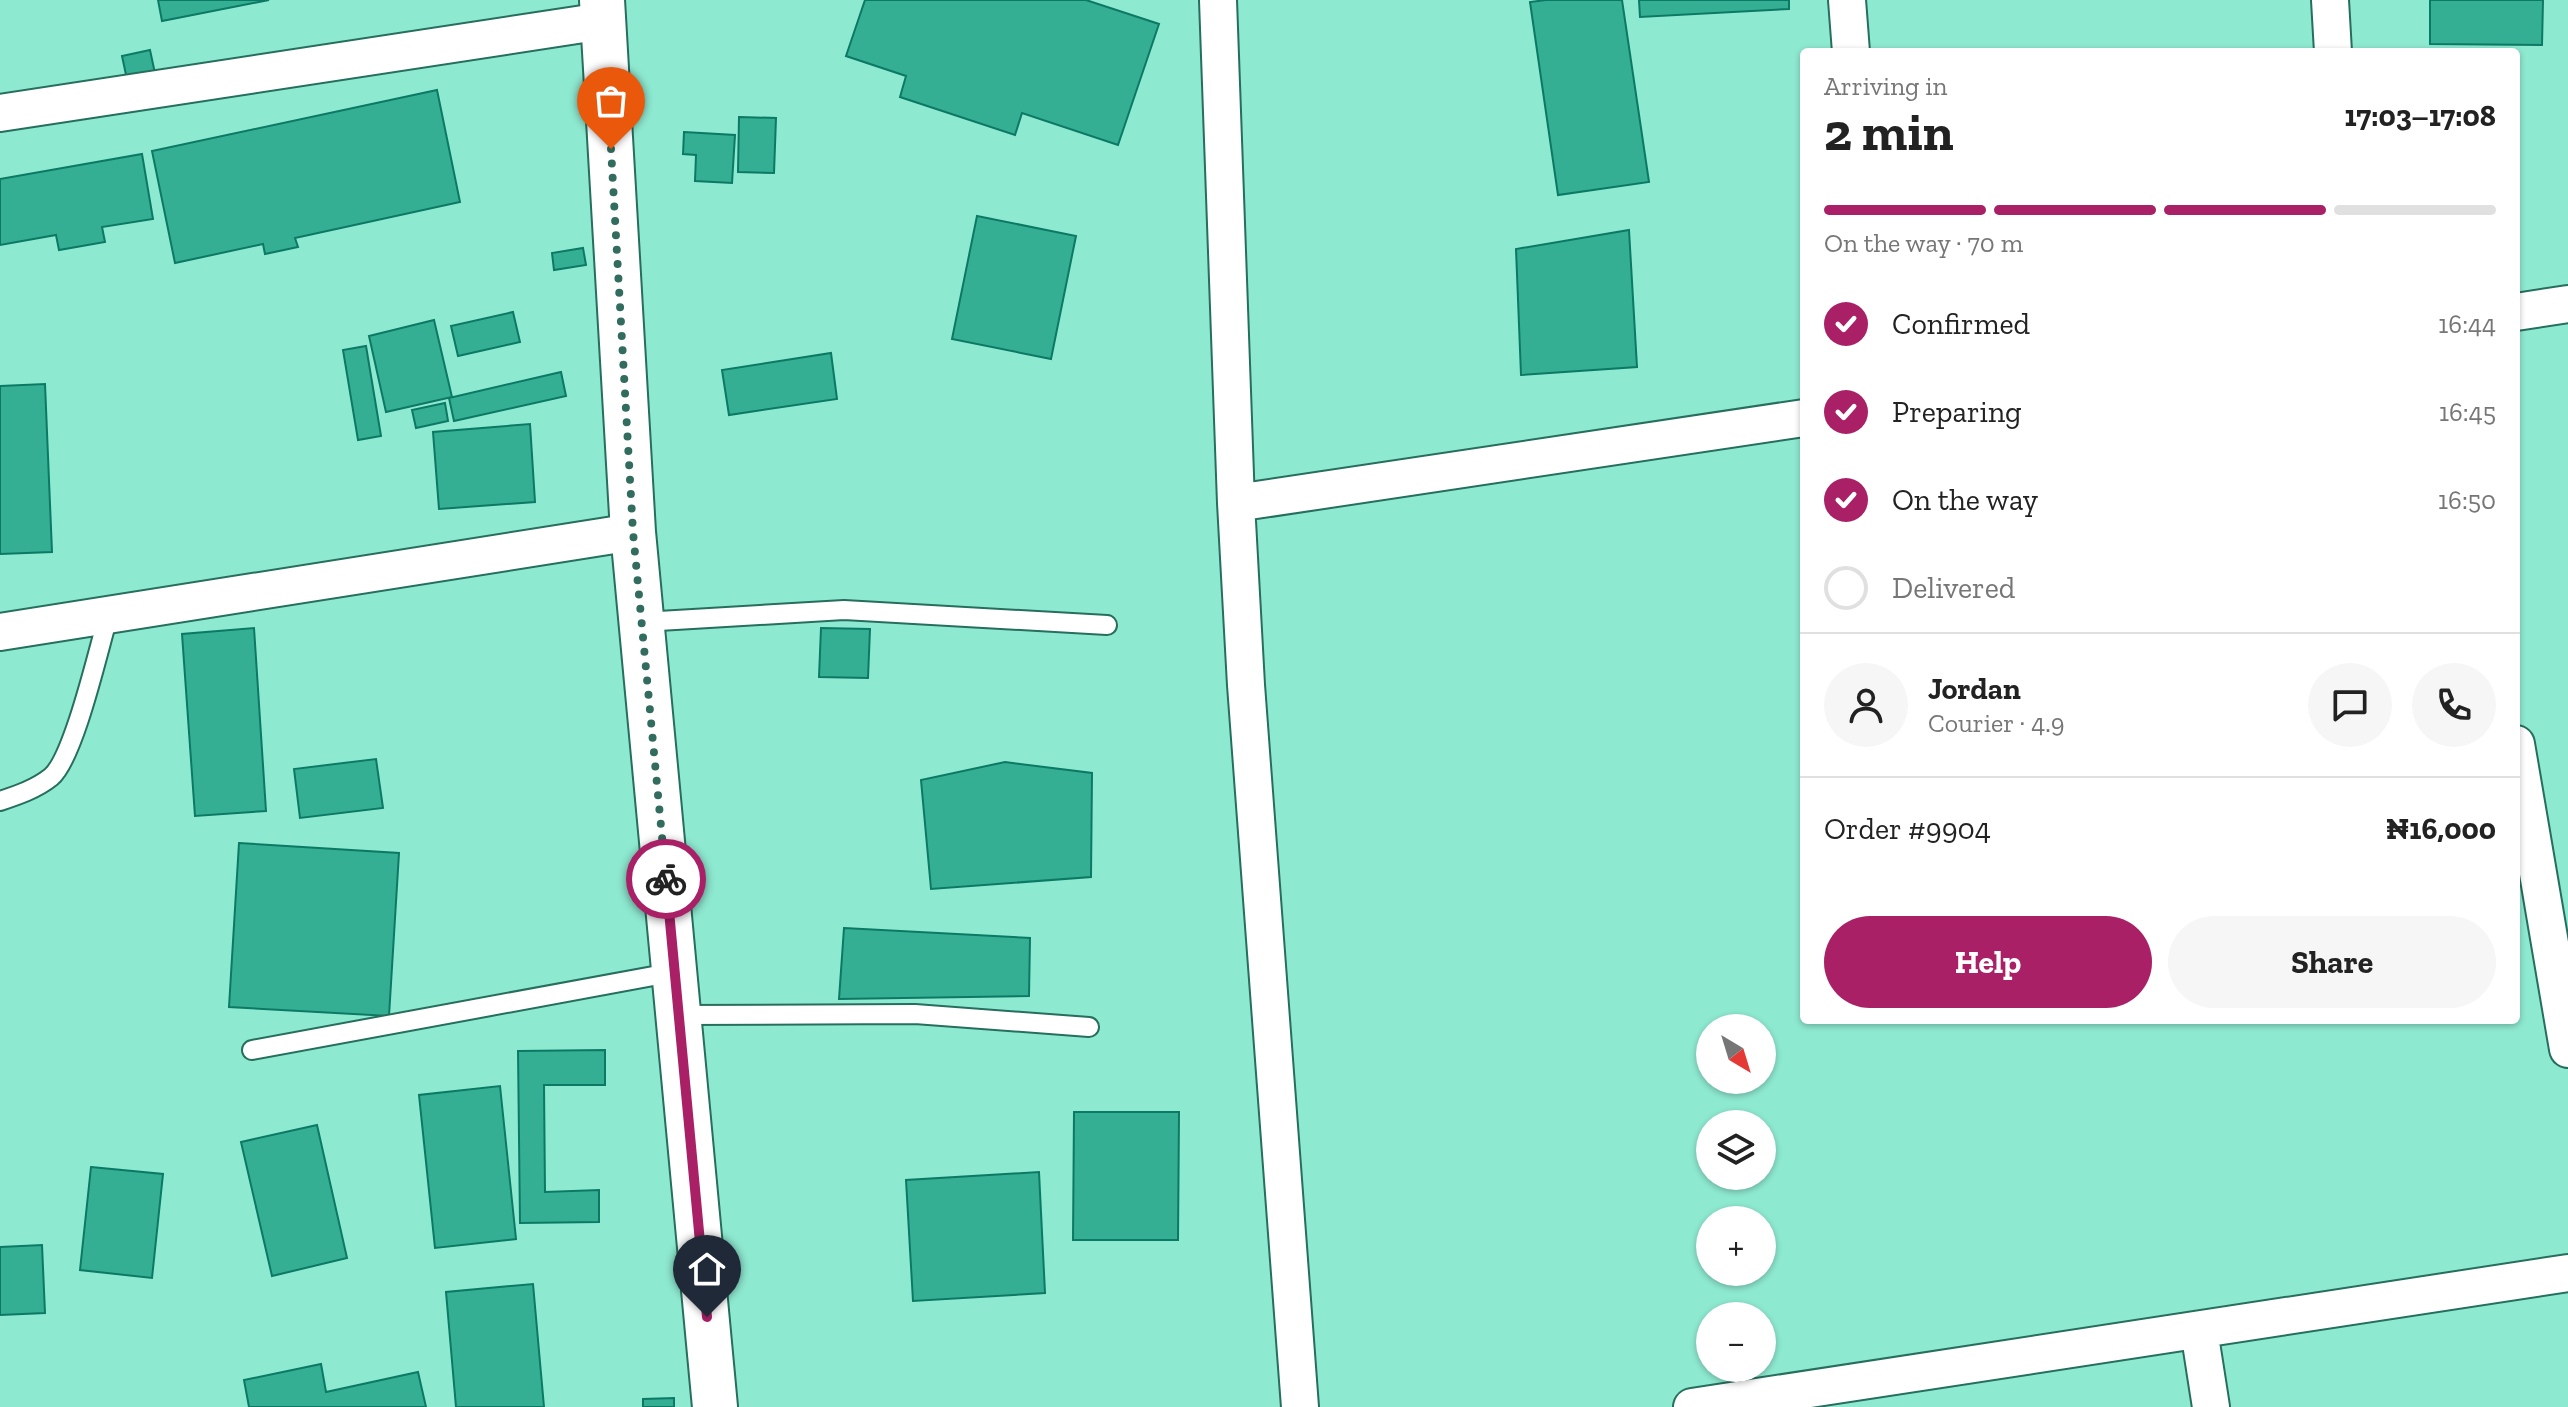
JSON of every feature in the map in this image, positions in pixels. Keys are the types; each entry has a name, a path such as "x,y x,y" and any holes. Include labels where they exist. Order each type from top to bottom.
{"street":[{"path":"1218,0 1236,503 1250,744 1300,1407"},
{"path":"1847,0 1851,48"},
{"path":"2330,0 2333,48"},
{"path":"0,113 603,11 633,532 715,1407"},
{"path":"2520,311 2568,304"},
{"path":"1236,503 1800,419"},
{"path":"0,632 633,532"},
{"path":"2520,767 2568,1049"},
{"path":"1692,1407 2568,1273"},
{"path":"2199,1330 2211,1407"}],"lane":[{"path":"642,622 844,610 1107,625"},
{"path":"0,801 35,788 54,775 68,753 109,613"},
{"path":"252,1050 675,972"},
{"path":"678,1015 915,1014 1089,1027"}],"building":[{"path":"158,0 269,0 162,21"},
{"path":"865,0 1086,0 1159,24 1118,145 1022,113 1015,135 900,97 906,76 846,56"},
{"path":"1622,0 1649,182 1558,195 1530,2"},
{"path":"1639,0 1789,0 1789,9 1640,17"},
{"path":"2430,0 2543,0 2542,45 2430,44"},
{"path":"150,50 156,78 128,84 122,56"},
{"path":"437,90 460,202 295,238 298,247 265,254 263,244 175,263 152,151"},
{"path":"739,117 776,118 774,173 738,172"},
{"path":"684,132 735,135 732,183 695,181 696,155 683,154"},
{"path":"142,154 153,219 102,227 105,242 59,250 56,235 0,245 0,179"},
{"path":"977,216 1076,236 1051,359 952,339"},
{"path":"1629,230 1637,367 1521,375 1516,249"},
{"path":"583,248 586,265 554,270 552,253"},
{"path":"513,312 520,342 458,356 451,326"},
{"path":"434,320 452,397 386,412 369,336"},
{"path":"366,346 381,436 358,440 343,350"},
{"path":"831,353 837,399 729,415 722,370"},
{"path":"561,372 566,396 454,421 449,398"},
{"path":"45,384 52,552 0,554 0,386"},
{"path":"445,403 448,421 416,428 412,410"},
{"path":"530,424 535,502 439,509 433,432"},
{"path":"254,628 266,811 195,816 182,634"},
{"path":"821,628 870,629 868,678 819,677"},
{"path":"376,759 383,808 300,818 294,769"},
{"path":"1005,762 1092,773 1091,877 931,889 921,780"},
{"path":"239,843 399,853 389,1016 229,1007"},
{"path":"844,928 1030,938 1029,996 839,999"},
{"path":"605,1050 605,1085 544,1085 545,1192 599,1190 599,1222 520,1223 518,1051"},
{"path":"500,1086 516,1239 435,1248 419,1095"},
{"path":"1074,1112 1179,1112 1178,1240 1073,1240"},
{"path":"317,1125 347,1258 272,1276 241,1142"},
{"path":"91,1167 163,1174 152,1278 80,1270"},
{"path":"1039,1172 1045,1293 913,1301 906,1180"},
{"path":"42,1245 45,1313 0,1315 0,1247"},
{"path":"533,1284 544,1407 456,1407 446,1292"},
{"path":"321,1364 326,1392 418,1372 426,1407 249,1407 244,1380"},
{"path":"674,1398 674,1407 643,1407 643,1399"}],"way so far":[{"path":"611,149 633,532 666,879"}],"route":[{"path":"666,879 707,1317"}]}
